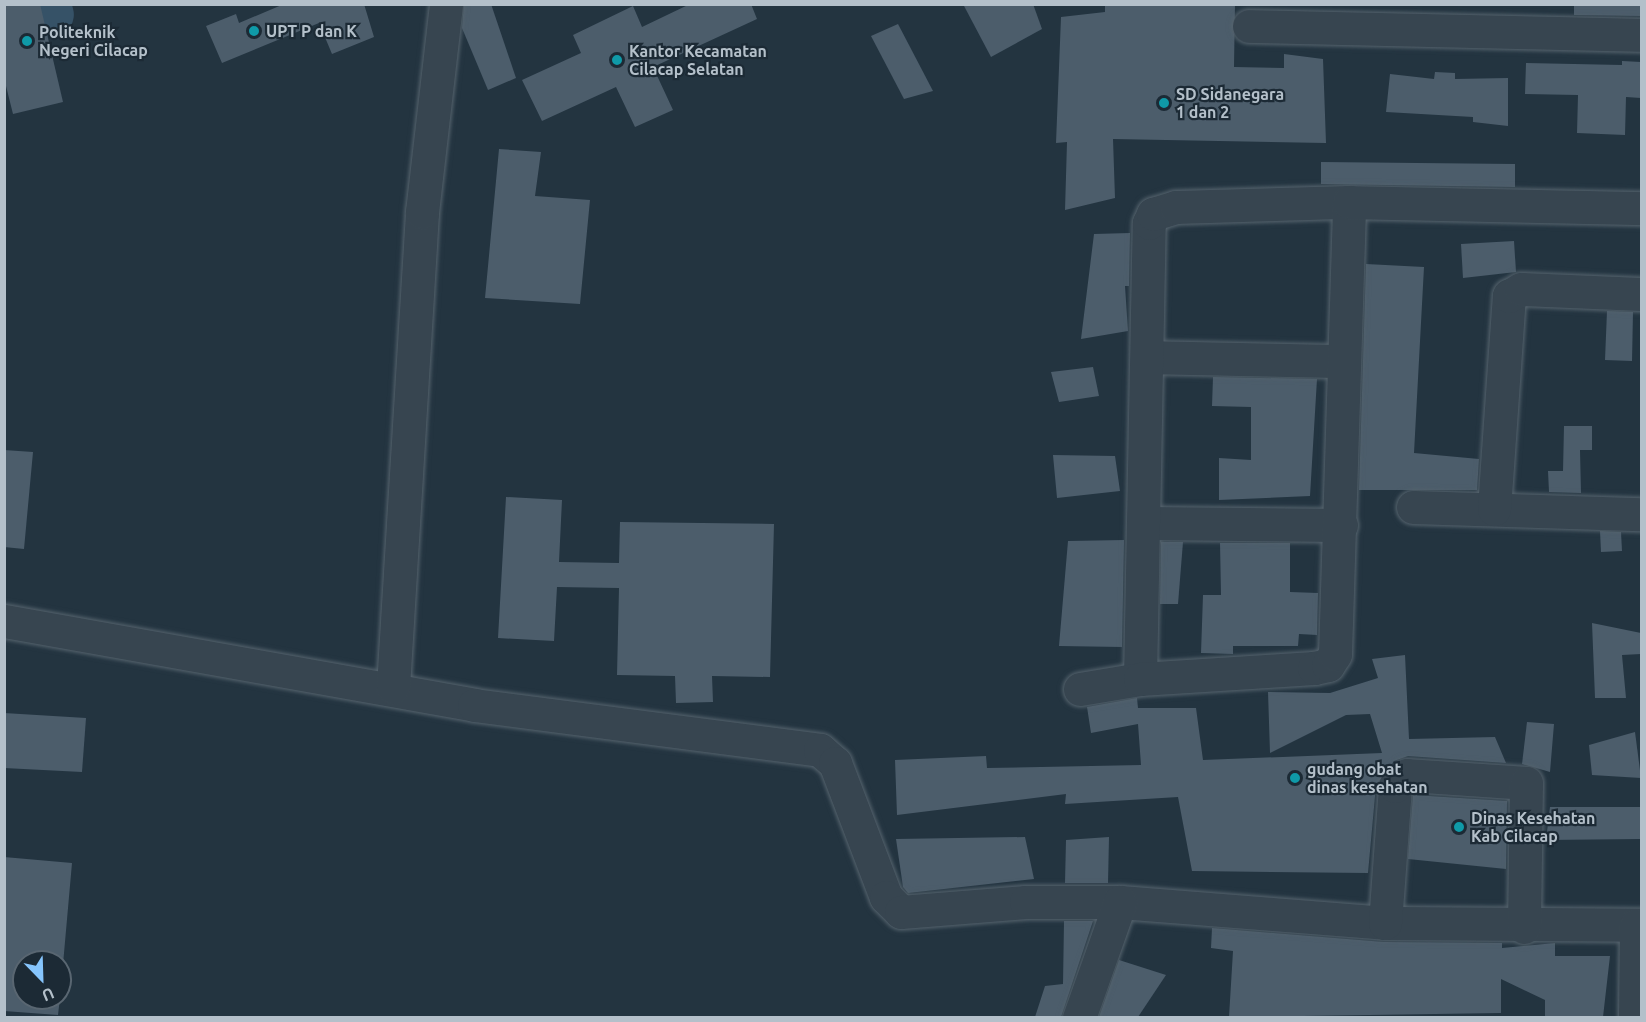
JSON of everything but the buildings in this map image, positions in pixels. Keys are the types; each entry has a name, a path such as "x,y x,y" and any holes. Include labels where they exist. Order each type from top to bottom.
{"street":[{"path":"393,687 422,212 446,4"},
{"path":"1250,26 1641,35"},
{"path":"1140,679 1146,523 1147,357 1153,214 1176,207 1349,202 1641,208"},
{"path":"1080,689 1140,679 1328,665 1338,643 1343,361 1349,202"},
{"path":"1494,509 1509,296 1521,289 1641,294"},
{"path":"1147,357 1343,361"},
{"path":"1413,507 1641,514"},
{"path":"1146,523 1341,525"},
{"path":"4,621 393,687 474,705 820,750 835,763 886,897 901,912 1026,902 1120,902 1385,923 1524,927 1639,925 1635,1017"},
{"path":"1385,923 1395,786 1407,775 1526,783 1524,927"},
{"path":"1078,1017 1120,902"}],"waterway":[{"path":"49,4 52,15"}],"place":[{"name":"UPT P dan K","path":"254,31"},
{"name":"Politeknik Negeri Cilacap","path":"27,41"},
{"name":"Kantor Kecamatan Cilacap Selatan","path":"617,60"},
{"name":"SD Sidanegara 1 dan 2","path":"1164,103"},
{"name":"gudang obat dinas kesehatan","path":"1295,778"},
{"name":"Dinas Kesehatan Kab Cilacap","path":"1459,827"}]}
